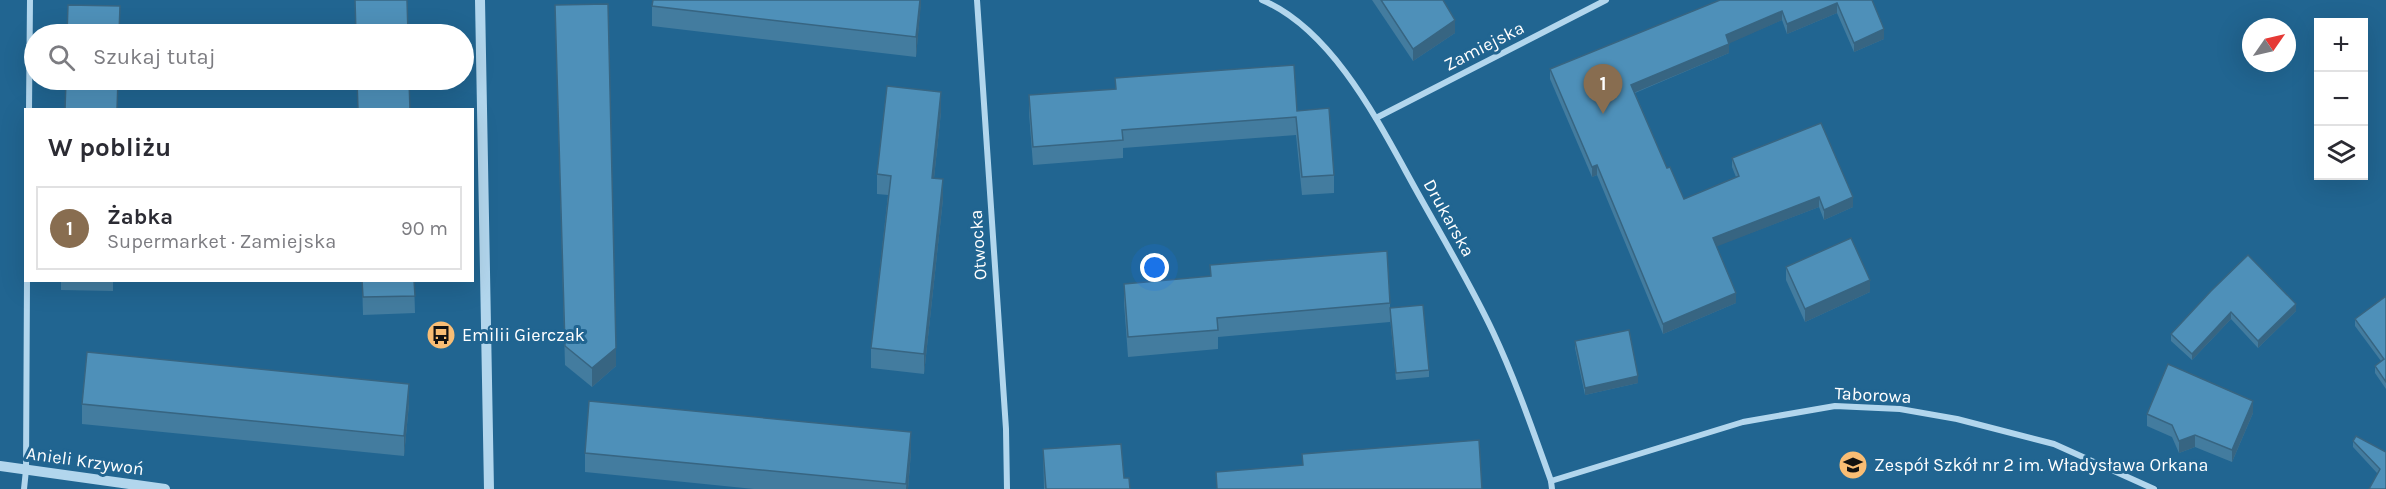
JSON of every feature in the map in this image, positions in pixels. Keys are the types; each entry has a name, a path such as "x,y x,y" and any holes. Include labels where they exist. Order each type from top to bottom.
{"street":[{"path":"30,0 30,24"},
{"path":"480,0 489,489"},
{"name":"Otwocka","path":"976,0 1005,419 1006,489"},
{"name":"Drukarska","path":"1264,0 1299,22 1327,48 1376,118 1493,331 1520,391 1552,489"},
{"name":"Zamiejska","path":"1376,118 1606,0"},
{"path":"29,90 29,108"},
{"path":"24,489 27,282"},
{"name":"Taborowa","path":"1551,481 1743,422 1835,406 1900,409 1957,419 2054,444 2154,489"},
{"name":"Anieli Krzywoń","path":"0,466 165,489"}],"building":[{"path":"355,0 407,0 408,24 356,24"},
{"path":"653,0 920,0 916,37 652,6"},
{"path":"1381,0 1443,0 1455,20 1413,49"},
{"path":"1720,0 1872,0 1884,29 1854,43 1837,3 1787,24 1782,11 1726,35 1729,44 1631,85 1667,168 1670,167 1684,199 1739,176 1732,158 1821,123 1853,197 1824,210 1819,197 1713,238 1736,293 1663,324 1597,165 1592,167 1550,69"},
{"path":"608,4 616,348 592,368 565,346 555,5"},
{"path":"68,5 120,6 119,24 67,24"},
{"path":"1294,65 1297,111 1329,108 1334,175 1302,177 1296,117 1122,130 1123,140 1033,147 1029,95 1116,89 1115,78"},
{"path":"887,86 941,92 932,178 943,179 924,354 871,348 891,176 877,174"},
{"path":"66,90 118,90 117,108 65,108"},
{"path":"357,90 409,90 410,108 358,108"},
{"path":"1851,238 1870,280 1805,309 1786,267"},
{"path":"1387,251 1390,303 1217,318 1218,330 1128,337 1124,284 1211,276 1210,265"},
{"path":"2248,255 2296,304 2258,341 2231,312 2192,354 2171,334"},
{"path":"362,282 414,282 415,296 363,297"},
{"path":"2386,296 2386,382 2375,366 2384,359 2355,319"},
{"path":"1423,305 1429,370 1396,373 1390,308"},
{"path":"1629,330 1638,376 1585,388 1575,341"},
{"path":"87,352 409,384 404,436 82,404"},
{"path":"2168,364 2253,401 2232,450 2195,435 2179,441 2172,425 2147,414"},
{"path":"589,401 911,432 906,484 585,453"},
{"path":"2356,436 2386,452 2386,489 2369,489 2380,469 2353,441"},
{"path":"1479,440 1482,489 1217,489 1216,472 1303,465 1302,454"},
{"path":"1121,444 1124,478 1129,478 1130,489 1046,489 1043,449"}],"place":[{"name":"Żabka","path":"1603,114"},
{"name":"Emilii Gierczak","path":"441,335"},
{"name":"Zespół Szkół nr 2 im. Władysława Orkana","path":"1853,465"}]}
